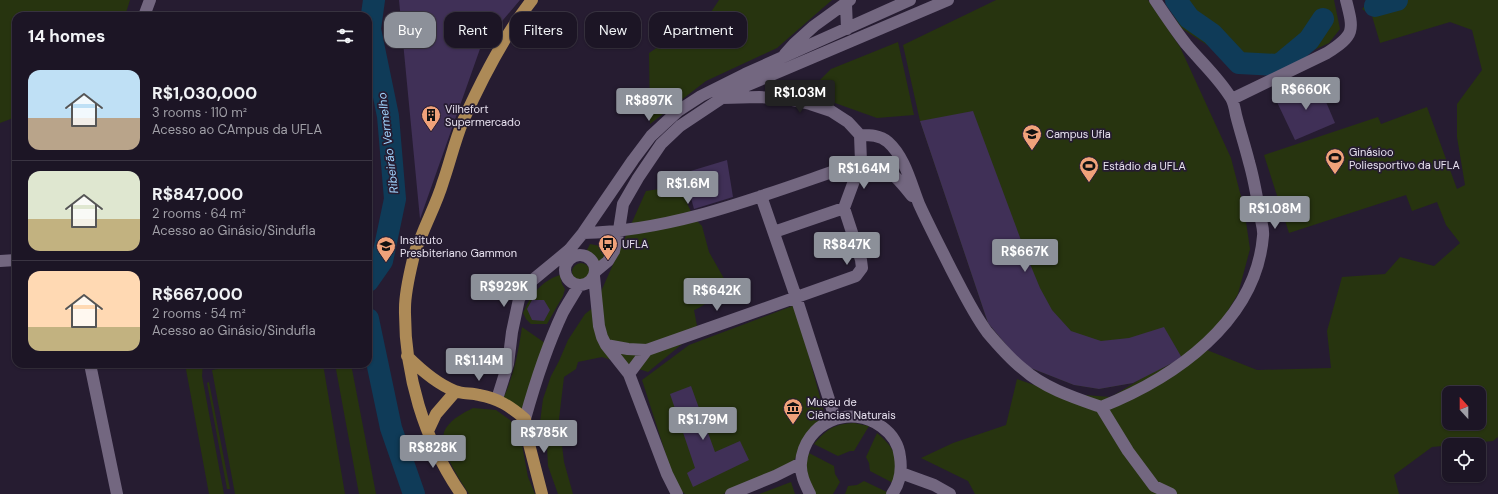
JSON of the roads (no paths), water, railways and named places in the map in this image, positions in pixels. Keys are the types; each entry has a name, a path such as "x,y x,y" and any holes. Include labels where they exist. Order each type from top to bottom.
{"main road":[{"path":"461,494 441,460 428,431 410,377 407,356 405,308 407,290 415,253 439,194 463,122 493,61 532,0"},
{"path":"407,356 418,368 455,392 487,396 497,399 512,408 525,419 529,444 542,494"},
{"path":"428,431 436,414 455,392"}],"street":[{"path":"146,12 150,0"},
{"path":"910,0 783,56 701,96 678,111 651,136 582,234 566,264 565,271 567,278 572,283 585,285 591,281 595,274 608,261 614,251 623,204 638,178 661,144 680,126 722,98 838,46 948,0"},
{"path":"1101,407 1129,396 1183,364 1204,346 1239,305 1251,283 1259,258 1264,234 1254,179 1232,99 1208,67 1175,30 1155,0"},
{"path":"1232,99 1328,54 1340,45 1348,37 1352,29 1352,20 1346,0"},
{"path":"847,29 848,2"},
{"path":"783,56 814,26 848,2"},
{"path":"606,345 628,349 647,350 856,276 862,268 861,260 844,208 861,162 860,135 848,122 831,111 810,104 787,99 759,97 722,98"},
{"path":"860,135 882,137 896,152 906,171 919,204 962,291 987,331 1023,369 1039,381 1101,407 1128,451 1154,486 1171,494"},
{"path":"582,234 645,227 710,212 861,162 874,163 884,167 901,182 919,204"},
{"path":"761,196 796,296 835,418"},
{"path":"774,232 844,208"},
{"path":"497,399 508,364 512,332 519,299 529,283 570,254 588,257 592,260 595,274 599,326 606,345 629,374 667,474 677,494"},
{"path":"0,261 12,260"},
{"path":"525,419 551,342 563,312 579,285"},
{"path":"629,374 647,350"},
{"path":"91,368 117,494"},
{"path":"809,494 803,482 801,463 806,443 818,428 835,418 855,415 874,420 890,432 900,449 902,469 897,488 892,494"},
{"path":"731,494 801,463"},
{"path":"901,473 934,485 950,494"}],"waterway":[{"name":"Ribeirão Vermelho","path":"372,14 374,0"},
{"name":"Ribeirão Vermelho","path":"1176,0 1189,18 1212,34 1239,63 1279,65 1309,40 1323,19"},
{"name":"Ribeirão Vermelho","path":"1375,6 1397,0"},
{"name":"Ribeirão Vermelho","path":"372,39 388,116 395,199 382,261 372,275"},
{"name":"Ribeirão Vermelho","path":"372,338 391,428 414,494"}],"place":[{"name":"Vilhefort Supermercado","path":"431,132"},
{"name":"Campus Ufla","path":"1032,151"},
{"name":"Ginásioo Poliesportivo da UFLA","path":"1335,175"},
{"name":"Estádio da UFLA","path":"1089,183"},
{"name":"UFLA","path":"608,261"},
{"name":"Instituto Presbiteriano Gammon","path":"386,263"},
{"name":"Museu de Ciências Naturais","path":"793,425"}]}
